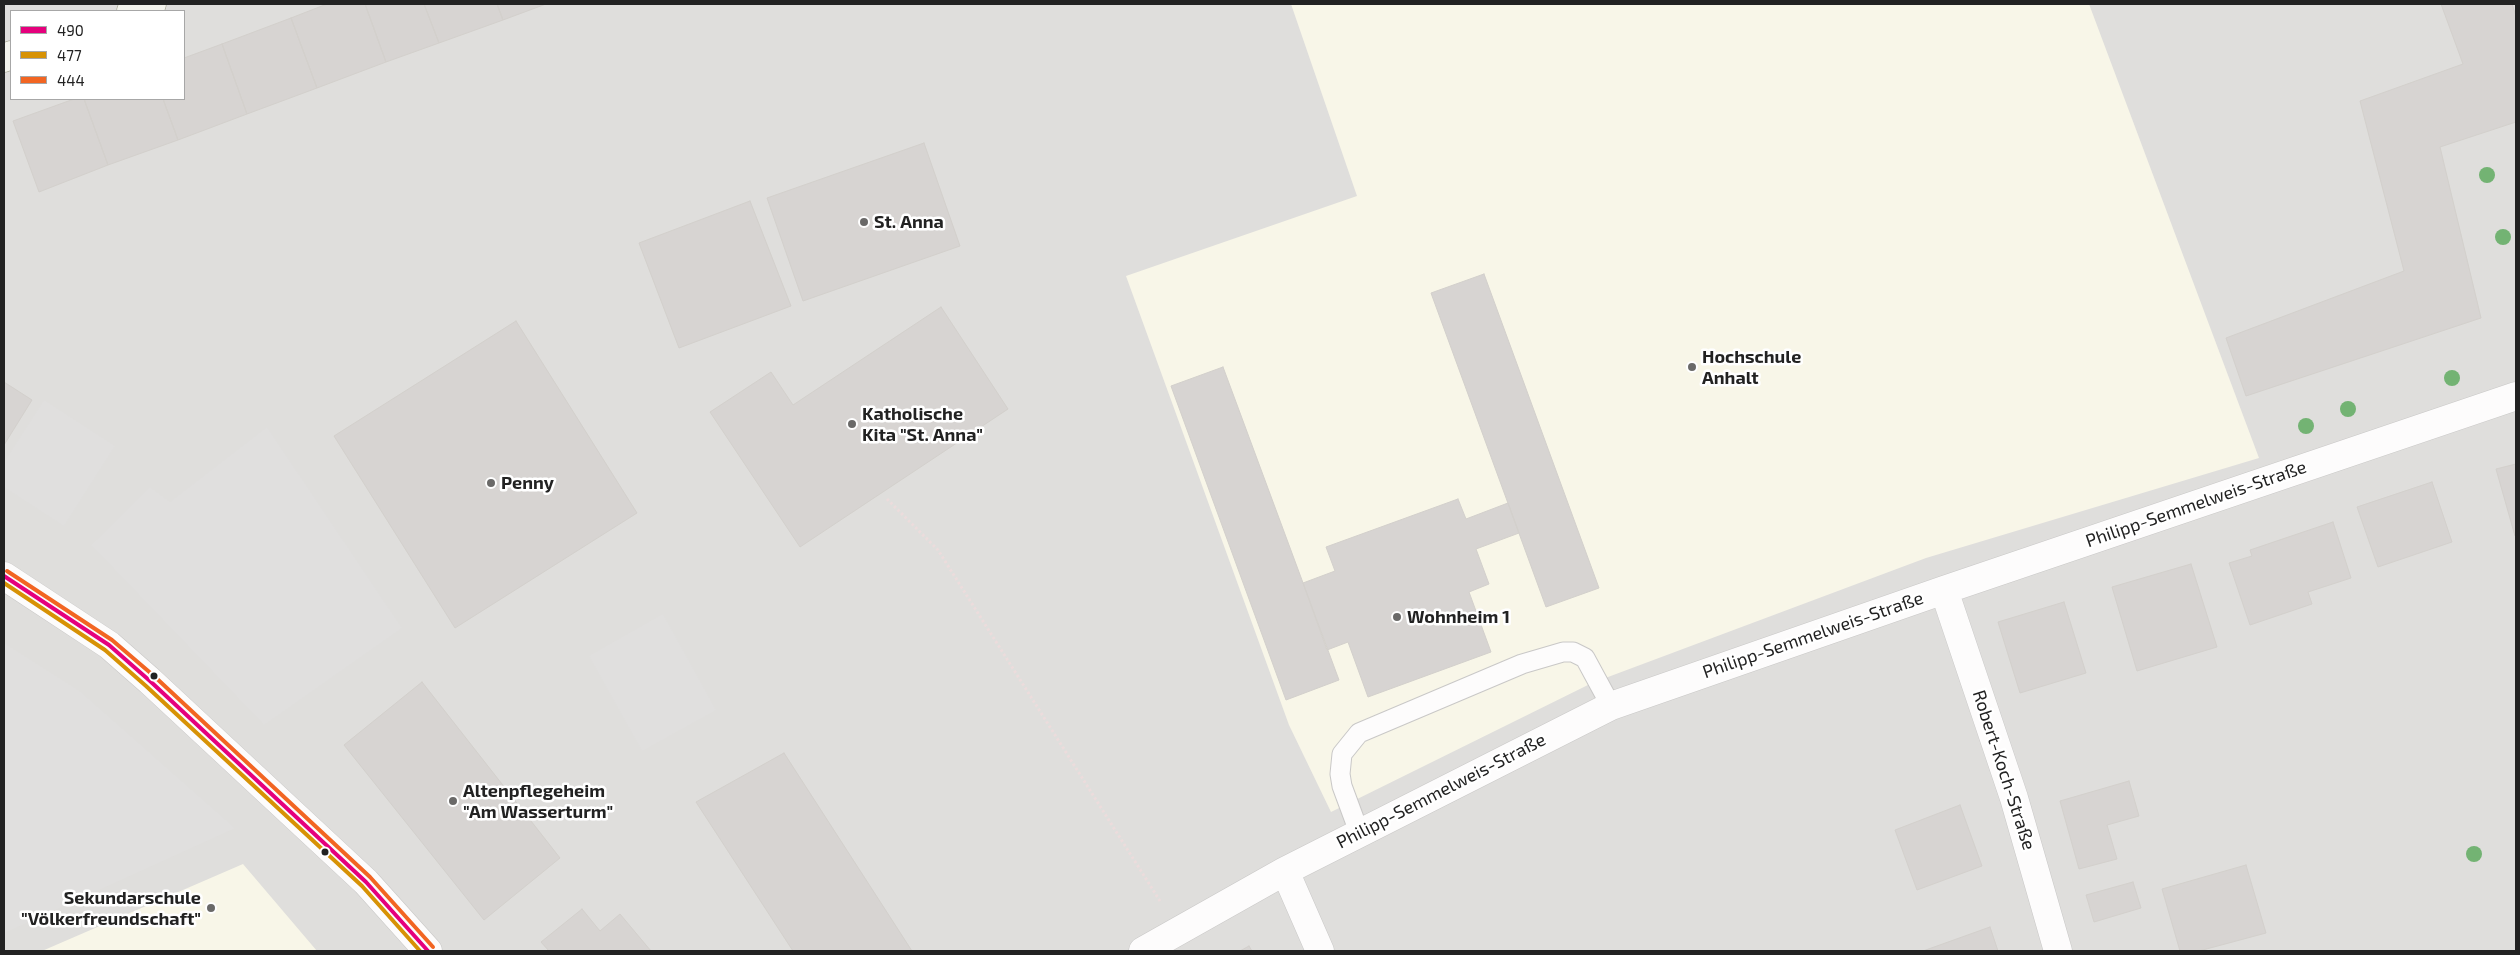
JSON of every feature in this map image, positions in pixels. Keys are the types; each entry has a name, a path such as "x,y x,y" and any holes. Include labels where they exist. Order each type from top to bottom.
{"main road":[{"path":"134,10 152,4"}],"street":[{"name":"Philipp-Semmelweis-Straße","path":"1143,951 1285,871 1359,832 1611,706 1944,590 2516,396"},
{"path":"4,576 110,645 143,674 366,882 428,951"},
{"name":"Robert-Koch-Straße","path":"1944,590 2014,798 2058,951"},
{"path":"1285,871 1320,951"}],"lane":[{"path":"1359,832 1342,786 1340,764 1345,748 1359,733 1522,664 1563,652 1573,652 1585,658 1611,706"}],"path":[{"path":"887,500 938,550 1179,930"}],"shaded area":[{"path":"4,4 2516,4 2516,951 4,951"},
{"name":"Hochschule Anhalt","path":"1291,4 2089,4 2259,458 1926,558 1592,683 1331,812 1289,725 1126,276 1357,196"},
{"path":"44,400 115,446 64,526 4,487 4,462"},
{"path":"267,427 402,628 264,725 91,545 150,487 170,502"},
{"path":"663,614 716,710 642,751 589,656"},
{"path":"4,643 81,692 235,828 4,933"},
{"name":"Sekundarschule \"Völkerfreundschaft\"","path":"243,864 317,951 42,951"}],"building":[{"path":"327,4 365,4 386,62 317,88 291,18"},
{"path":"365,4 424,4 439,43 386,62"},
{"path":"424,4 497,4 503,20 439,43"},
{"path":"497,4 546,4 503,20"},
{"path":"2441,4 2512,4 2516,16 2516,122 2440,147 2481,318 2246,396 2226,338 2404,271 2360,101 2463,64"},
{"path":"291,18 317,88 247,114 222,44"},
{"path":"222,44 247,114 178,140 163,100 185,100 185,58"},
{"path":"71,100 84,100 108,165 39,192 13,121"},
{"path":"84,100 163,100 178,140 108,165"},
{"name":"St. Anna","path":"924,143 960,246 803,301 767,198"},
{"path":"750,201 791,306 679,348 639,243"},
{"path":"1484,274 1599,588 1546,607 1431,293"},
{"path":"941,307 1008,409 800,547 710,412 771,372 793,405"},
{"path":"516,321 637,513 455,628 334,436"},
{"path":"1223,367 1339,680 1286,700 1171,386"},
{"path":"4,382 32,400 4,445"},
{"path":"2516,464 2516,536 2515,536 2496,469"},
{"path":"2432,482 2452,542 2378,567 2357,507"},
{"name":"Wohnheim 1","path":"1458,499 1466,519 1508,503 1519,533 1476,549 1489,584 1469,592 1491,652 1368,697 1348,642 1327,650 1303,583 1335,571 1326,547"},
{"path":"2333,522 2351,578 2308,592 2312,604 2250,625 2229,563 2252,556 2250,550"},
{"path":"2191,564 2217,647 2137,671 2112,587"},
{"path":"2064,602 2086,673 2020,693 1998,622"},
{"name":"Altenpflegeheim \"Am Wasserturm\"","path":"422,682 560,858 484,920 344,745"},
{"path":"784,753 912,951 793,951 696,802"},
{"path":"2129,781 2139,816 2107,825 2117,859 2079,869 2060,801"},
{"path":"1960,805 1982,866 1917,890 1895,830"},
{"path":"2246,865 2266,933 2199,951 2180,951 2162,889"},
{"path":"2133,882 2141,908 2094,922 2086,895"},
{"path":"582,909 600,931 620,914 651,951 549,951 541,942"},
{"path":"1990,927 1998,951 1923,951"},
{"path":"1249,946 1252,951 1240,951"}],"transit line":[{"name":"444","path":"7,571 112,640 154,676 370,877 433,947"},
{"name":"490","path":"4,576 109,645 150,681 366,882 428,951"},
{"name":"477","path":"4,583 105,650 146,686 362,886 420,951"}],"place":[{"name":"St. Anna","path":"864,222"},
{"name":"Hochschule Anhalt","path":"1692,367"},
{"name":"Katholische Kita \"St. Anna\"","path":"852,424"},
{"name":"Penny","path":"491,483"},
{"name":"Wohnheim 1","path":"1397,617"},
{"name":"Altenpflegeheim \"Am Wasserturm\"","path":"453,801"},
{"name":"Sekundarschule \"Völkerfreundschaft\"","path":"211,908"}]}
